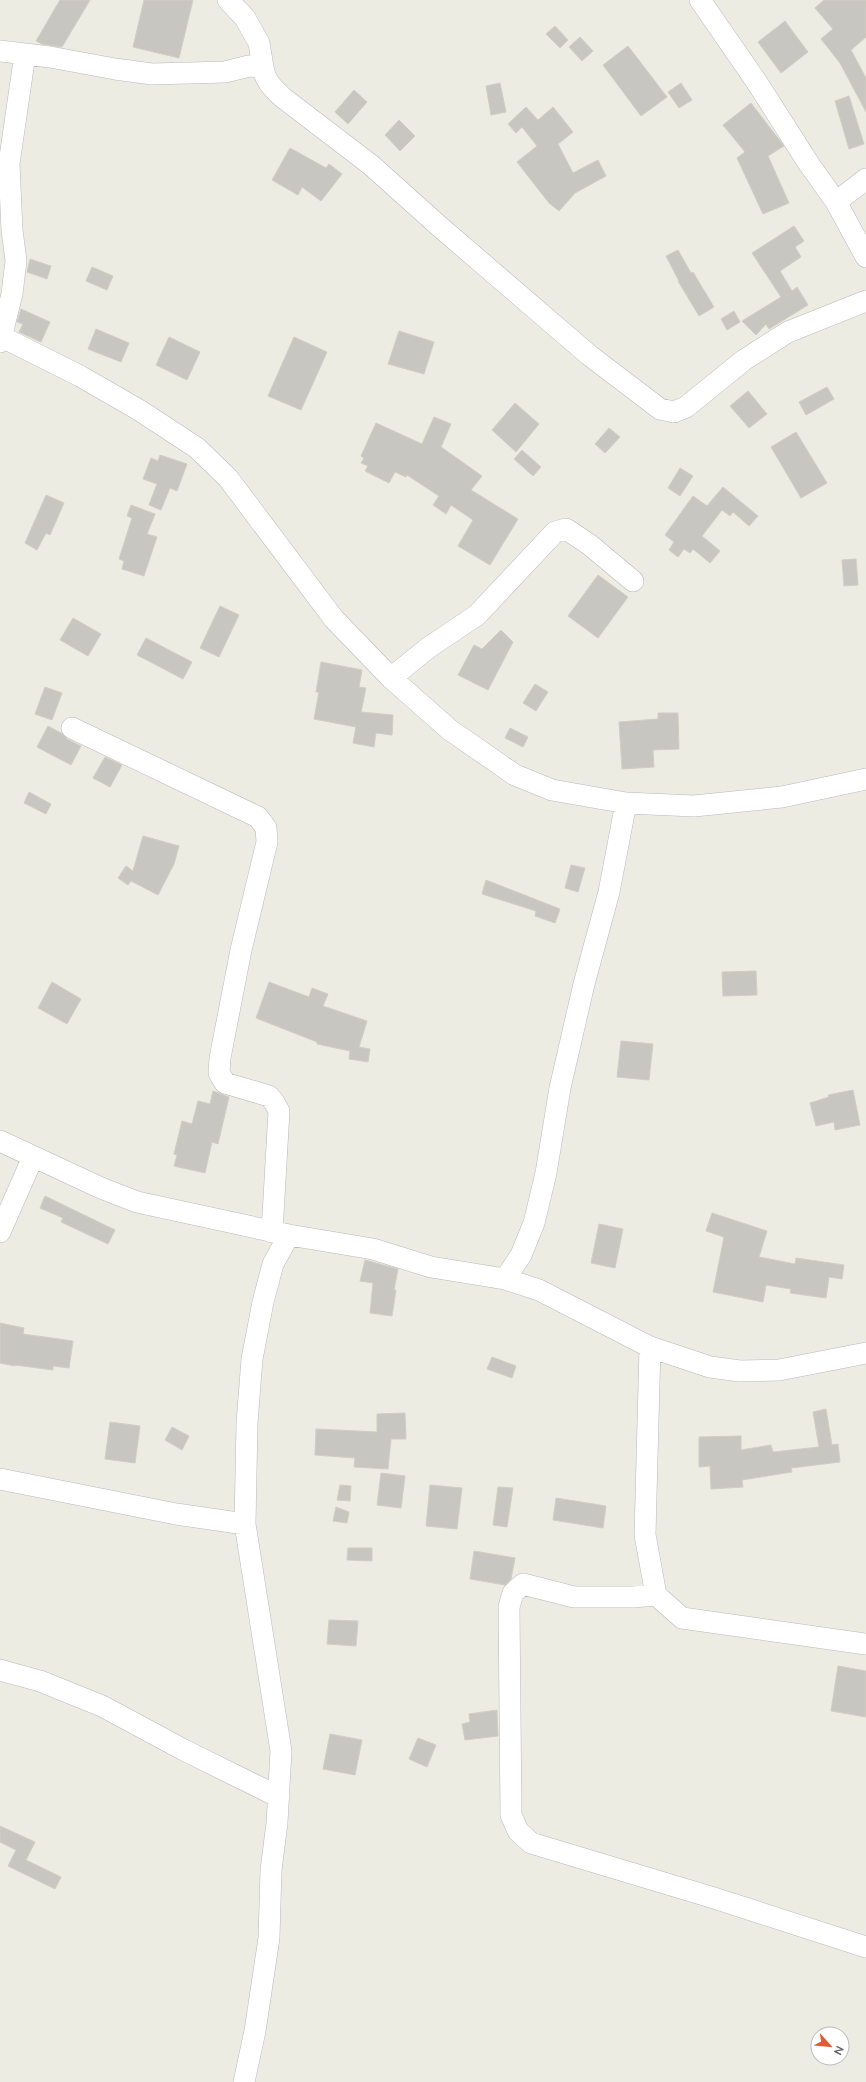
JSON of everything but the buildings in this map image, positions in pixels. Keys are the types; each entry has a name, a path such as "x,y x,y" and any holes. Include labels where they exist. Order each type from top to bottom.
{"street":[{"path":"228,0 245,18 260,43 264,75 271,86 371,165 439,226 590,355 660,409 674,412 686,407 744,360 788,332 866,301"},
{"path":"700,0 756,81 808,164 836,202 866,257"},
{"path":"0,51 152,74 224,72 249,66 263,67"},
{"path":"26,54 9,164 12,230 16,261 12,294 1,338 80,376 139,410 197,448 228,478 334,619 391,678 450,730 515,775 552,790 626,804 694,806 732,803 782,797 866,779"},
{"path":"836,202 866,179"},
{"path":"391,678 428,648 476,615 555,532 566,528 578,534 633,581"},
{"path":"72,728 258,817 266,828 267,842 241,950 220,1058 219,1073 225,1083 269,1096 279,1111 280,1234 263,1302 252,1359 247,1423 245,1524 281,1751 279,1797 271,1870 269,1938 255,2031 244,2082"},
{"path":"505,1279 521,1255 534,1222 546,1173 560,1088 584,984 609,892 626,804"},
{"path":"0,1141 101,1188 137,1202 280,1234 373,1249 431,1266 505,1279 539,1290 650,1347 710,1367 740,1371 779,1370 866,1353"},
{"path":"0,1232 33,1157"},
{"path":"650,1347 645,1535 656,1595 682,1618 866,1644"},
{"path":"0,1479 176,1514 245,1524"},
{"path":"656,1595 633,1597 574,1597 523,1584 513,1593 509,1607 512,1815 518,1831 531,1843 714,1898 866,1947"},
{"path":"0,1670 40,1681 102,1706 184,1750 279,1797"}]}
